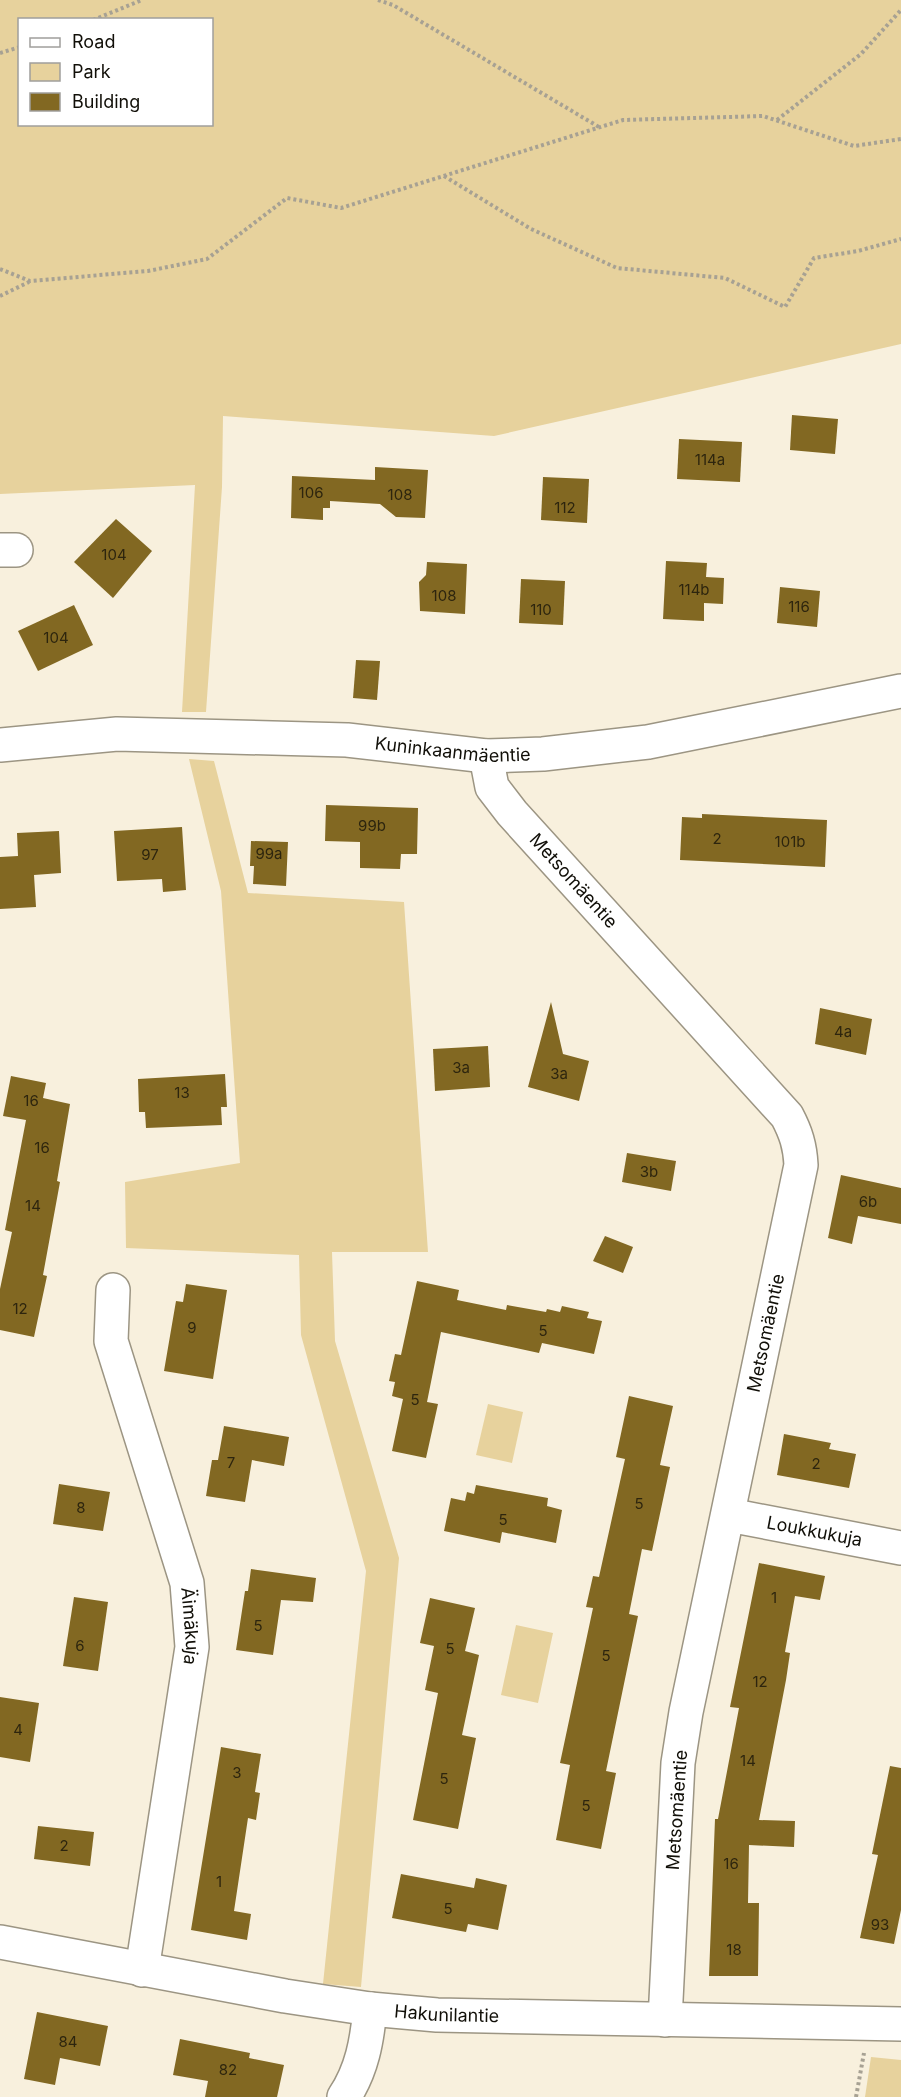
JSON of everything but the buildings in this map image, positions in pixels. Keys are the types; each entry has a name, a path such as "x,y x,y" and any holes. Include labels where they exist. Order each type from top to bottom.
{"street":[{"name":"Kuninkaanmäentie","path":"4,740 117,734 347,740 486,756 543,754 648,742 901,691"},
{"name":"Metsomäentie","path":"486,756 492,787 512,813 787,1116 796,1133 801,1166 686,1712 678,1763 665,2020"},
{"name":"Äimäkuja","path":"112,1290 111,1341 188,1582 192,1647 142,1970"},
{"name":"Loukkukuja","path":"729,1515 901,1548"},
{"name":"Hakunilantie","path":"0,1942 142,1970 370,2009 437,2015 901,2024"},
{"path":"344,2097 359,2070 366,2045 370,2009"}],"path":[{"path":"98,18 142,0"},
{"path":"378,0 393,5 599,127"},
{"path":"777,120 861,54 901,10"},
{"path":"0,53 18,48"},
{"path":"0,296 30,281 148,271 207,258 287,198 341,208 623,120 699,116 763,116 854,146 901,139"},
{"path":"444,175 531,230 616,268 725,278 785,307 814,258 858,251 901,239"},
{"path":"0,269 30,281"},
{"path":"856,2097 864,2051"}],"green space":[{"path":"0,0 901,0 901,344 494,436 223,416 222,487 206,712 182,712 195,485 0,494"},
{"path":"189,759 214,761 248,893 404,902 428,1252 332,1252 335,1341 399,1558 361,1987 323,1984 366,1571 301,1335 299,1255 126,1248 125,1182 240,1163 221,891"},
{"path":"488,1404 523,1412 512,1463 476,1455"},
{"path":"516,1625 553,1633 538,1703 501,1695"},
{"path":"871,2057 901,2060 901,2097 865,2097"}]}
